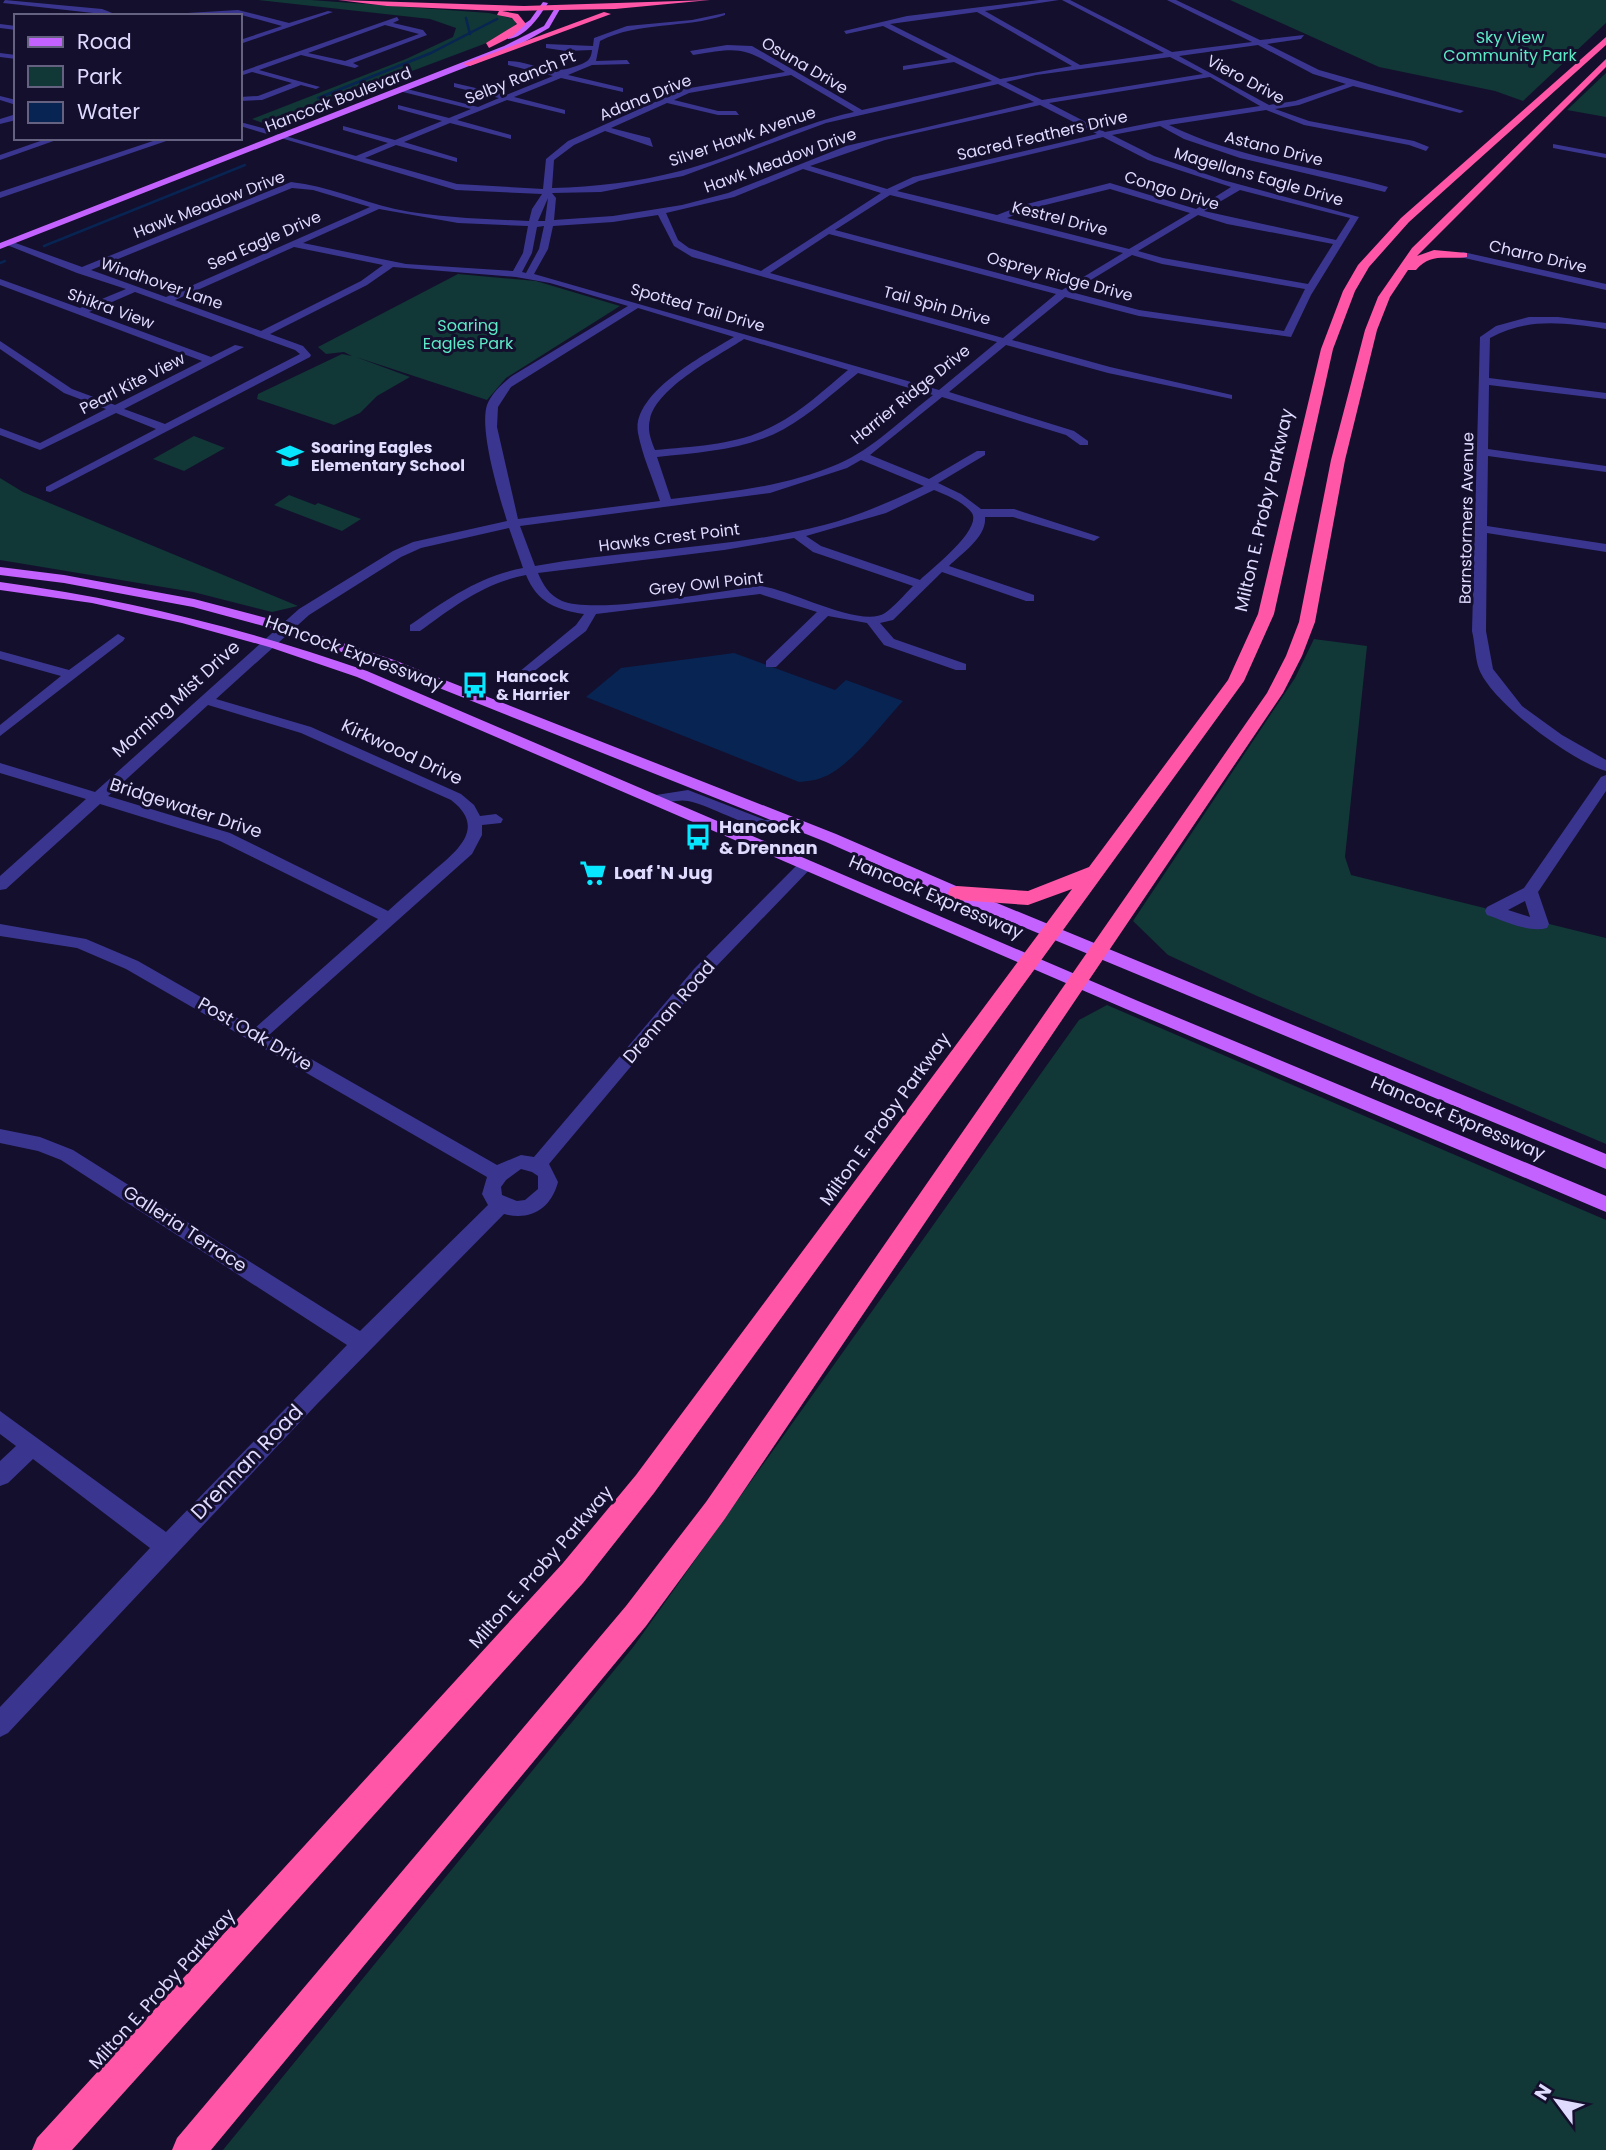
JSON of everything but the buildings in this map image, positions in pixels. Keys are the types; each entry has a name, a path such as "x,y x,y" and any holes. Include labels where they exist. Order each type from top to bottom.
{"highway":[{"path":"342,0 492,12 515,16 522,21 510,34 467,60"},
{"path":"414,0 509,0"},
{"path":"414,0 544,4 706,0"},
{"path":"560,4 643,0"},
{"path":"467,60 612,13 714,0"},
{"path":"365,2 452,8 544,4"},
{"name":"Milton E. Proby Parkway","path":"49,2150 573,1573 645,1484 1032,961 1236,681 1253,647 1266,614 1327,349 1349,291 1364,265 1405,220 1606,40"},
{"path":"189,2150 652,1595 715,1511 1275,693 1294,656 1307,622 1338,460 1378,311 1400,270 1446,218 1606,62"},
{"path":"1446,218 1450,225 1439,239 1447,247 1463,255"},
{"path":"1378,311 1389,306 1402,280 1419,258 1437,253 1463,255"},
{"path":"957,893 1028,898 1047,893 1097,871"}],"main road":[{"name":"Hancock Boulevard","path":"65,209 278,136 402,89 519,33 533,21 544,4"},
{"name":"Hancock Boulevard","path":"168,175 267,132 540,32 547,27 560,4"},
{"path":"267,132 278,136 280,130 361,96"},
{"path":"3,244 18,233 168,175"},
{"name":"Hancock Expressway","path":"0,571 64,579 194,603 286,629 389,663 793,823 1606,1162"},
{"name":"Hancock Expressway","path":"0,586 103,602 269,642 362,674 1078,982 1606,1204"}],"street":[{"path":"846,32 883,23 1056,0"},
{"name":"Viero Drive","path":"1065,0 1211,75 1266,107 1297,120 1412,143 1426,149"},
{"path":"1170,0 1310,70 1352,84 1460,111"},
{"path":"5,2 111,14"},
{"path":"190,14 194,2"},
{"path":"977,9 1079,67"},
{"path":"206,14 238,12 288,25"},
{"path":"242,41 330,12"},
{"name":"Selby Ranch Pt","path":"356,159 591,63 597,40 607,33 723,15"},
{"path":"242,73 397,19"},
{"path":"345,64 423,35 421,32 384,23"},
{"name":"Magellans Eagle Drive","path":"883,23 952,60 1165,164 1238,187 1355,217 1310,287 1287,335"},
{"name":"Silver Hawk Avenue","path":"278,136 456,187 547,192 618,187 668,177 800,128 997,82 1079,67 1301,37"},
{"path":"549,46 566,49 596,48"},
{"name":"Osuna Drive","path":"693,53 727,47 749,48 861,113"},
{"path":"301,53 366,69"},
{"path":"906,68 952,60"},
{"path":"591,63 627,62"},
{"path":"511,63 620,90"},
{"path":"251,70 316,87"},
{"name":"Adana Drive","path":"547,192 550,159 570,143 687,91 791,73"},
{"name":"Hawk Meadow Drive","path":"80,271 298,183 377,207 458,220 549,223 598,220 660,212 731,195 870,142 1083,93 1211,75"},
{"path":"242,99 258,99 300,83"},
{"name":"Sacred Feathers Drive","path":"762,274 888,192 923,177 1160,123 1303,101 1352,84"},
{"path":"457,85 562,113"},
{"path":"402,89 478,109"},
{"path":"666,100 718,113 736,113"},
{"path":"401,107 508,137"},
{"name":"Astano Drive","path":"1160,123 1191,139 1239,156 1385,190"},
{"path":"242,125 267,132"},
{"path":"346,128 454,160"},
{"path":"603,128 647,140 650,145"},
{"path":"0,158 52,140"},
{"path":"0,195 165,140"},
{"path":"1556,146 1606,156"},
{"name":"Kestrel Drive","path":"804,167 888,192 1171,263 1310,287"},
{"name":"Congo Drive","path":"998,218 1026,207 1110,186 1241,224 1340,243"},
{"name":"Harrier Ridge Drive","path":"286,629 316,615 380,574 427,551 438,542 513,523 770,490 807,480 862,456 1065,292 1238,187"},
{"path":"516,274 528,257 539,199 547,192 552,198 541,261 528,275"},
{"name":"Sea Eagle Drive","path":"164,301 377,207"},
{"name":"Tail Spin Drive","path":"660,212 670,222 674,241 682,248 704,258 1108,370 1228,397"},
{"name":"Osprey Ridge Drive","path":"828,231 1157,317 1287,335"},
{"name":"Windhover Lane","path":"3,244 299,348 306,355 164,428"},
{"name":"Spotted Tail Drive","path":"293,244 390,265 528,275 1070,433 1084,443"},
{"name":"Charro Drive","path":"1463,255 1606,287"},
{"path":"261,335 364,283 390,265"},
{"name":"Shikra View","path":"0,282 211,361"},
{"path":"0,292 13,287"},
{"path":"77,313 132,290"},
{"name":"Grey Owl Point","path":"636,305 516,378 495,401 491,422 513,523 537,586 548,599 568,608 592,611 760,590 852,618 872,621"},
{"name":"Barnstormers Avenue","path":"1606,327 1561,320 1524,319 1503,325 1485,337 1479,631 1486,670 1517,709 1557,738 1606,765"},
{"path":"667,503 642,424 651,402 669,386 743,336"},
{"path":"0,344 56,384 164,428"},
{"name":"Pearl Kite View","path":"0,431 40,447 239,347"},
{"path":"652,454 722,445 769,432 791,419 856,369"},
{"path":"1485,381 1606,396"},
{"path":"50,489 164,428"},
{"path":"1483,452 1606,469"},
{"name":"Hawks Crest Point","path":"415,628 476,586 530,570 799,537 872,516 931,485 981,453"},
{"path":"862,456 931,485 966,503 978,513 1014,513 1094,537"},
{"path":"961,667 889,642 872,621 888,617 978,530 978,513"},
{"path":"1482,529 1606,548"},
{"path":"799,537 817,549 922,585"},
{"path":"940,567 1030,598"},
{"path":"771,664 828,610"},
{"path":"524,675 581,628 592,611"},
{"name":"Morning Mist Drive","path":"0,885 286,629"},
{"path":"0,732 118,638"},
{"path":"0,655 71,675"},
{"name":"Kirkwood Drive","path":"205,700 325,737 456,797 472,811 475,821"},
{"name":"Bridgewater Drive","path":"0,768 225,837 391,919"},
{"path":"1530,892 1606,780"},
{"path":"656,800 688,795 764,825 793,823"},
{"path":"258,1035 467,850 474,840 475,821 496,819"},
{"name":"Drennan Road","path":"538,1165 700,973 806,865"},
{"name":"Post Oak Drive","path":"0,930 79,943 108,953 258,1035 497,1174"},
{"name":"Galleria Terrace","path":"0,1136 40,1144 67,1155 361,1343"},
{"path":"530,1162 538,1165 545,1169 550,1183 543,1198 527,1208 508,1208 495,1200 491,1187 497,1174 512,1164 530,1162"},
{"name":"Drennan Road","path":"0,1725 166,1546 361,1343 500,1205"},
{"path":"0,1421 166,1546"},
{"path":"0,1476 31,1446"}],"green space":[{"path":"258,0 311,0 489,13 515,19 516,24 500,38 268,125 252,119 406,59 453,37 456,28 430,19"},
{"name":"Sky View Community Park","path":"1230,0 1606,0 1606,23 1523,101 1495,91 1379,67"},
{"path":"1606,73 1606,117 1567,110"},
{"name":"Soaring Eagles Park","path":"458,274 536,281 620,306 506,378 487,400 356,357 410,377 377,396 360,413 334,425 257,399 258,394 342,354 352,356 344,352 326,354 318,347"},
{"path":"194,436 225,448 184,471 153,459"},
{"path":"0,478 23,492 298,606 272,612 193,592 0,560"},
{"path":"289,495 361,519 342,531 274,505"},
{"path":"1314,639 1367,646 1345,857 1351,875 1606,938 1606,1144 1257,996 1168,955 1133,921 1295,678"},
{"path":"1107,1005 1606,1220 1606,2150 223,2150 634,1646 1079,1020"}],"water":[{"path":"734,653 835,690 846,680 903,701 843,765 821,778 799,782 586,697 621,668"}],"waterway":[{"path":"466,18 470,33"},
{"path":"470,33 497,19"},
{"path":"318,98 431,53 470,33"},
{"path":"44,246 245,165"},
{"path":"0,263 5,261"}],"place":[{"name":"Soaring Eagles Elementary School","path":"290,456"},
{"name":"Hancock & Harrier","path":"475,685"},
{"name":"Hancock & Drennan","path":"698,837"},
{"name":"Loaf 'N Jug","path":"593,873"}]}
